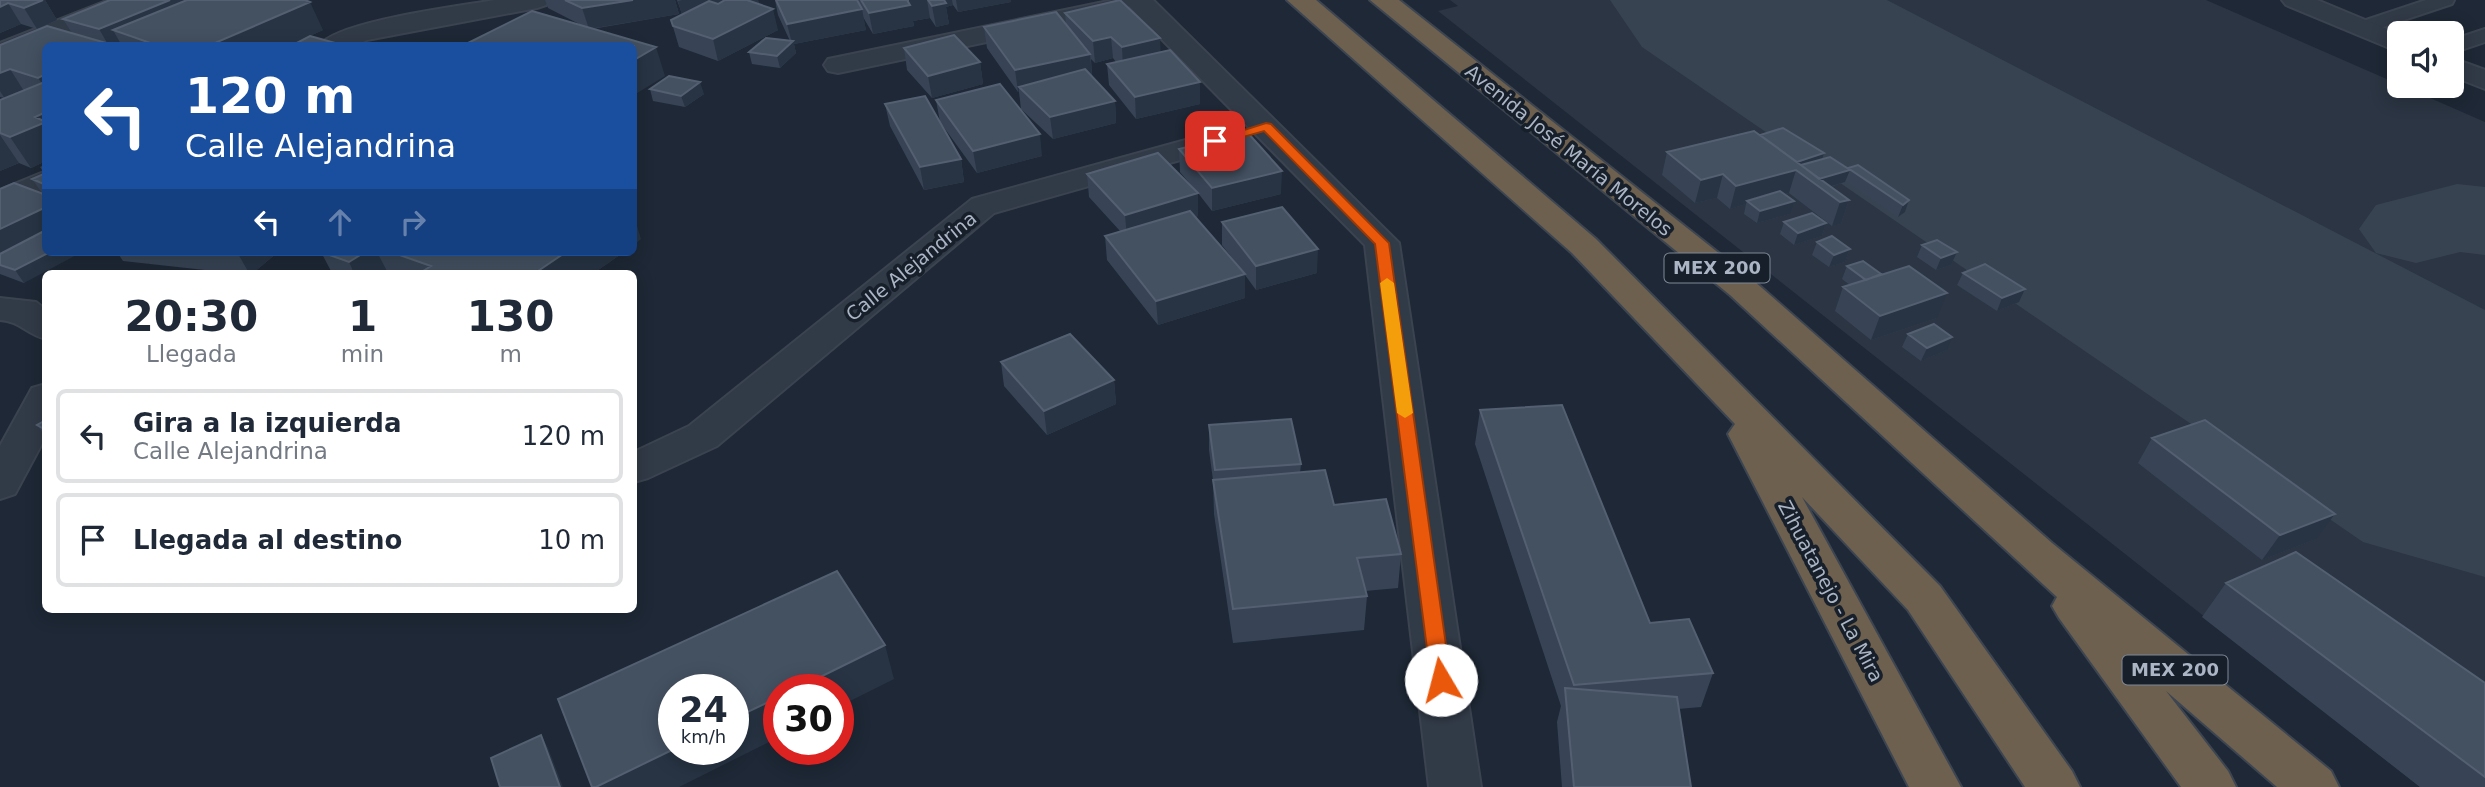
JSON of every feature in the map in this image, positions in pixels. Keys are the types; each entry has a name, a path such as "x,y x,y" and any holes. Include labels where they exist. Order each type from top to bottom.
{"highway":[{"path":"1300,0 1584,246 1637,298 1924,598 2054,787"},
{"name":"Avenida José María Morelos","path":"1383,0 1742,288 2036,554"},
{"name":"Zihuatanejo - La Mira","path":"1728,395 1935,787"},
{"path":"2036,554 2210,787"},
{"name":"MEX 200","path":"2036,554 2313,787"}],"street":[{"path":"0,53 132,0"},
{"path":"340,42 359,33 537,0"},
{"path":"2295,0 2387,39"},
{"path":"838,65 1139,1 1382,243 1455,787"},
{"path":"2464,71 2485,80"},
{"name":"Calle Alejandrina","path":"637,467 703,436 983,206 1266,127"},
{"path":"0,202 42,182"},
{"path":"0,309 23,310 42,325"},
{"path":"0,484 42,405"}],"lane":[{"path":"2361,28 2445,0"},
{"path":"2464,43 2485,35"}],"shaded area":[{"path":"1450,0 2206,0 2387,79 2387,98 2430,98 2485,122 2485,787 2420,787 1438,11 1458,6"}],"building":[{"path":"0,0 43,0 24,8 8,3 0,7"},
{"path":"110,0 170,0 99,29 63,19"},
{"path":"187,0 310,2 217,42 148,42 113,30"},
{"path":"565,0 633,0 582,8"},
{"path":"725,0 747,0 773,9 713,39 673,26 671,20 709,1 718,4"},
{"path":"776,0 857,0 862,9 787,24"},
{"path":"861,0 907,0 910,5 869,13"},
{"path":"928,0 944,0 946,3 932,6"},
{"path":"1120,0 1160,38 1122,47 1111,37 1093,41 1065,13"},
{"path":"532,11 656,47 637,58 637,42 470,42"},
{"path":"1056,12 1090,54 1015,70 984,27"},
{"path":"47,26 103,42 42,42 42,76 38,78 10,69 0,73 0,45"},
{"path":"954,35 980,62 928,76 904,48"},
{"path":"310,36 332,42 299,42"},
{"path":"766,38 793,41 777,56 749,52"},
{"path":"1170,50 1200,82 1135,97 1107,64"},
{"path":"1085,69 1115,101 1050,117 1019,87"},
{"path":"669,76 700,82 681,96 650,89"},
{"path":"42,83 42,114 35,117 42,120 42,124 10,137 0,133 0,100"},
{"path":"1000,84 1040,134 973,151 936,100"},
{"path":"925,96 961,159 920,167 885,104"},
{"path":"1783,128 1824,153 1797,162 1760,135"},
{"path":"1754,131 1849,200 1840,202 1796,170 1736,186 1723,174 1701,180 1667,152"},
{"path":"1247,132 1282,171 1212,188 1179,149"},
{"path":"1158,153 1198,193 1125,215 1087,174"},
{"path":"1830,157 1850,170 1819,179 1801,165"},
{"path":"1858,165 1909,200 1903,205 1848,168"},
{"path":"42,175 42,183 32,179"},
{"path":"14,183 42,194 42,209 0,229 0,189"},
{"path":"1780,191 1794,201 1760,211 1747,201"},
{"path":"1282,207 1318,249 1256,266 1222,222"},
{"path":"1190,211 1245,274 1156,301 1105,236"},
{"path":"1812,213 1826,223 1798,233 1784,222"},
{"path":"42,232 42,256 15,270 0,265 0,254"},
{"path":"1832,236 1850,249 1834,255 1817,242"},
{"path":"1937,240 1957,252 1941,258 1922,245"},
{"path":"332,256 359,256 349,262"},
{"path":"402,256 560,256 539,270 425,270 431,266"},
{"path":"1863,261 1881,274 1866,280 1847,266"},
{"path":"1985,264 2025,289 2002,298 1963,273"},
{"path":"1909,266 1947,293 1880,316 1843,287"},
{"path":"1934,324 1952,337 1927,348 1908,334"},
{"path":"1070,334 1114,380 1044,411 1001,362"},
{"path":"1562,405 1650,623 1689,619 1713,673 1574,685 1480,410"},
{"path":"1291,419 1301,464 1215,470 1209,425"},
{"path":"2205,420 2335,514 2280,535 2152,438"},
{"path":"1325,470 1334,505 1386,499 1401,554 1357,558 1367,596 1233,609 1213,480"},
{"path":"2296,552 2485,683 2485,777 2226,583"},
{"path":"837,571 885,645 826,674 763,674 763,705 749,711 749,674 658,674 658,757 596,787 592,787 558,699"},
{"path":"1565,688 1677,697 1691,787 1574,787"},
{"path":"541,735 560,787 500,787 491,758"}],"taxiway":[{"path":"2416,229 2457,218 2485,221"},
{"path":"2451,373 2485,384"}],"runway":[{"path":"1720,0 2485,458"}],"slow traffic":[{"path":"1387,283 1405,413"}],"route":[{"path":"1215,141 1266,127 1382,243 1441,680"}]}
